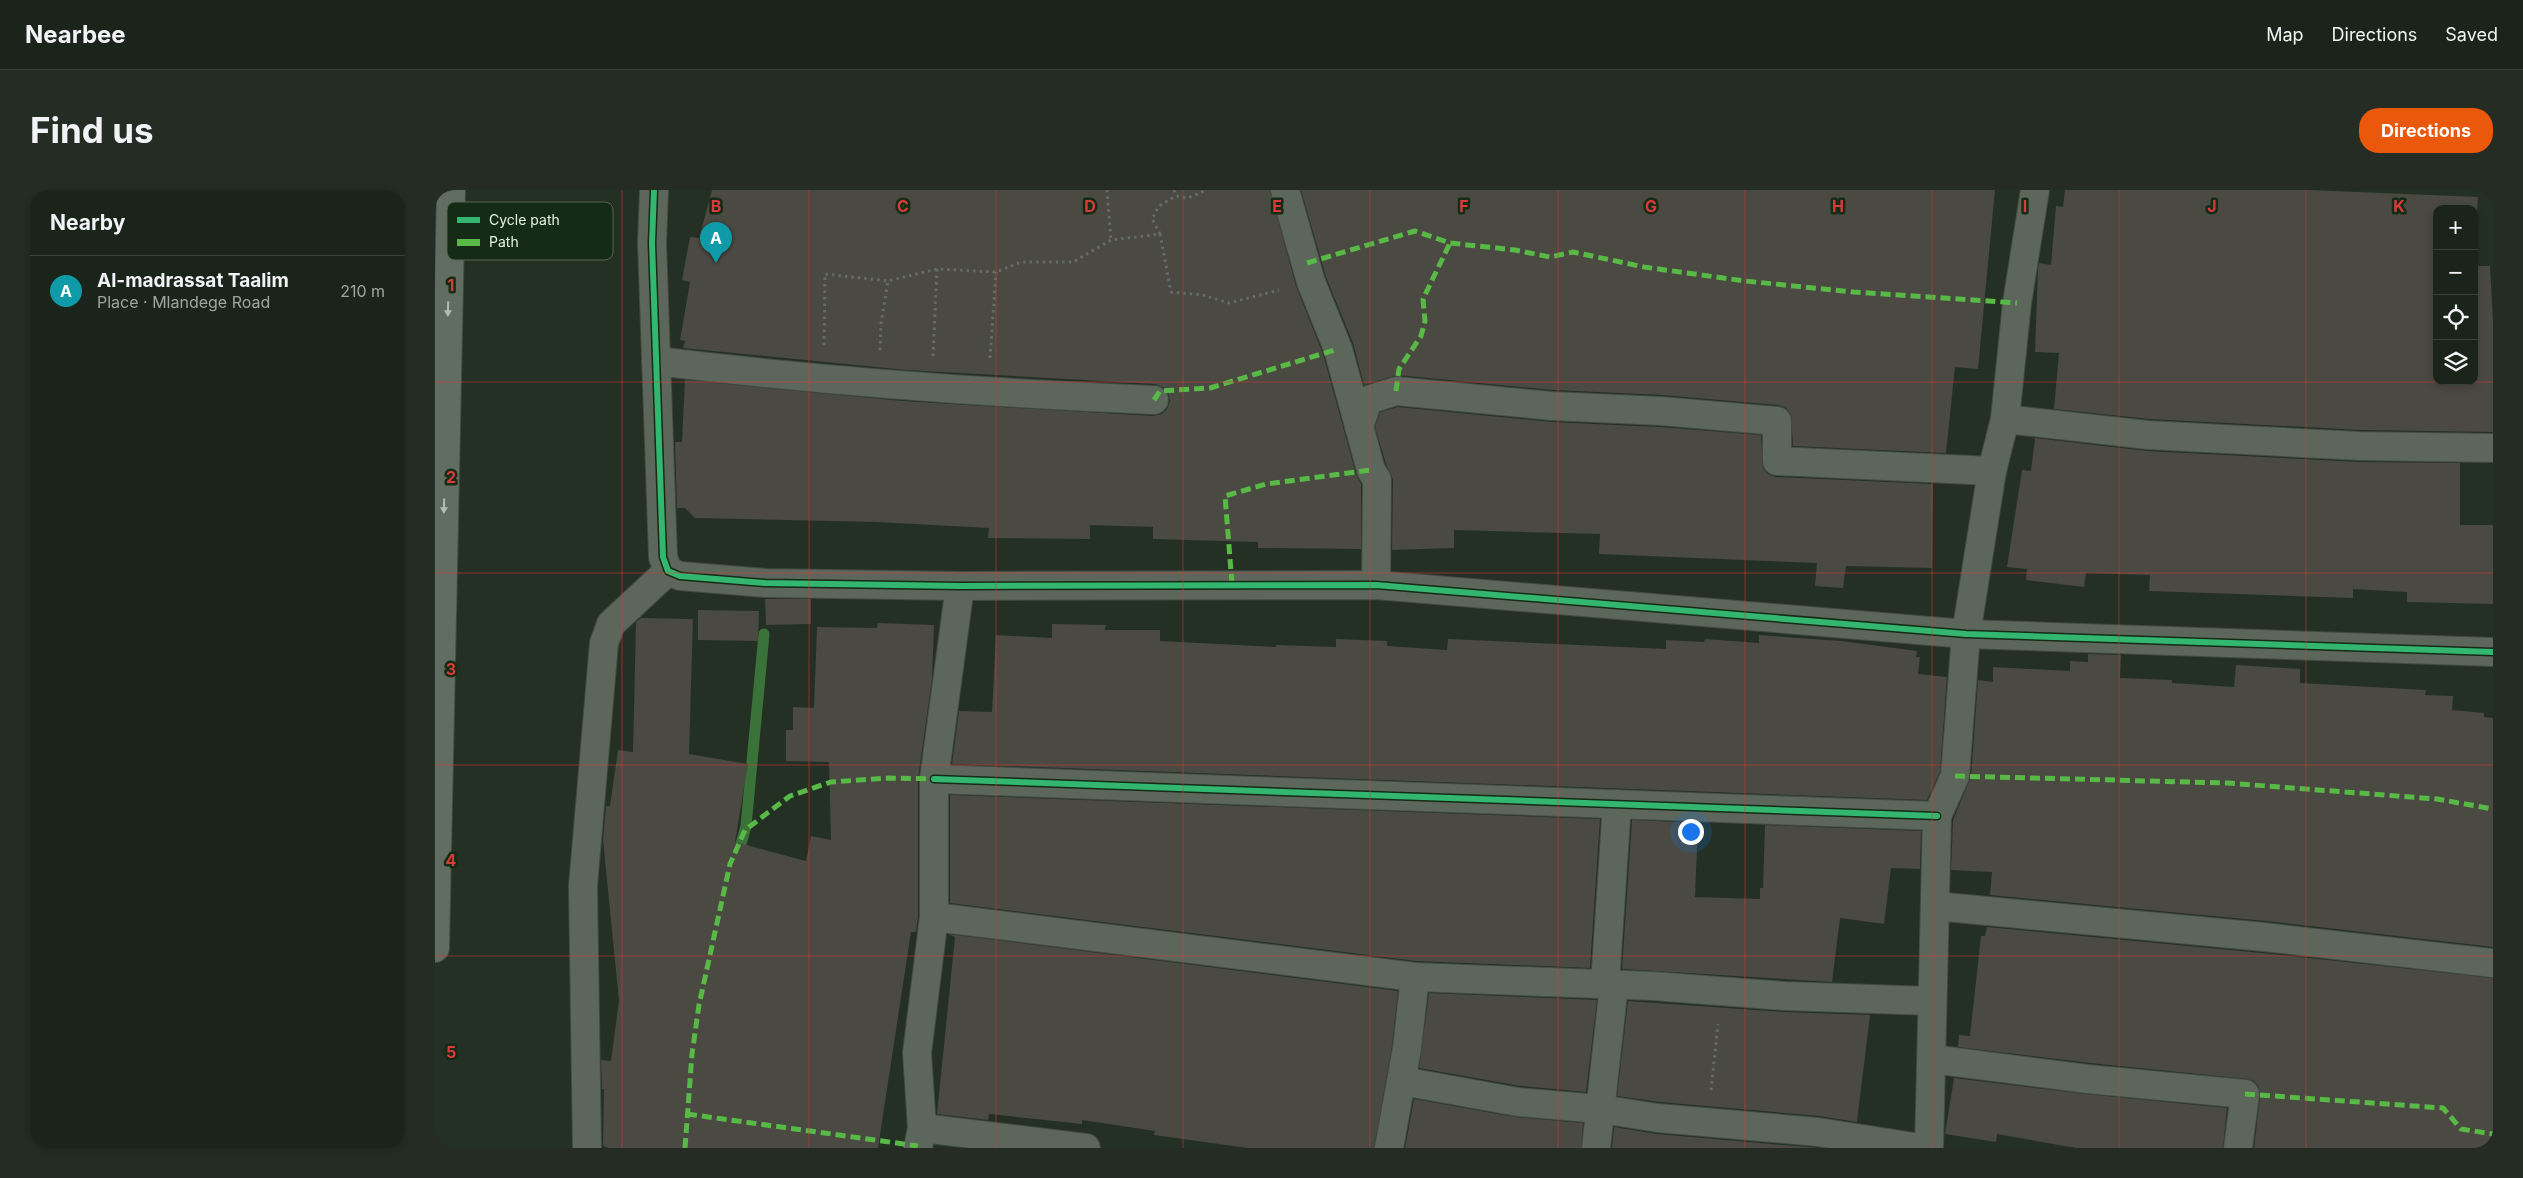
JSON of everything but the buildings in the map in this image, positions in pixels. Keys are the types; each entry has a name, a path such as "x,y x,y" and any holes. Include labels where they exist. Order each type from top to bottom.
{"main road":[{"path":"435,948 440,434 448,260"}],"street":[{"path":"655,190 652,243 663,557 669,571 680,576 765,582 961,586 1376,586 1966,634 2491,652"},
{"path":"1285,190 1311,282 1338,349 1371,470 1377,480 1376,586"},
{"path":"1929,1148 1932,1059 1931,1002 1937,816 1955,776 1966,634 1992,471 2005,419 2017,303 2035,190"},
{"path":"656,362 931,389 1154,400"},
{"path":"1359,427 1368,400 1396,391 1542,405 1661,411 1777,421 1777,461 1992,471"},
{"path":"2005,419 2148,435 2360,446 2493,448"},
{"path":"587,1148 583,886 604,643 611,624 669,571"},
{"path":"961,586 934,779 934,917 917,1053 920,1138 1086,1148"},
{"path":"934,779 1937,816"},
{"path":"1596,1148 1601,1109 1609,985 1617,804"},
{"path":"1935,906 2255,936 2493,964"},
{"path":"934,917 1415,977 1931,1002"},
{"path":"1389,1148 1402,1080 1415,977"},
{"path":"1932,1059 2088,1079 2245,1094 2238,1148"},
{"path":"1402,1080 1518,1102 1601,1109 1657,1118 1818,1132 1920,1148"}],"path":[{"path":"1107,190 1111,240"},
{"path":"1174,190 1176,196"},
{"path":"1207,190 1188,198 1176,196 1159,206 1152,219 1160,234 1171,292 1203,296 1229,303 1311,282"},
{"path":"824,379 825,274 888,281 937,269 996,272 1021,262 1073,262 1111,240 1160,234"},
{"path":"931,389 937,269"},
{"path":"987,393 996,272"},
{"path":"878,383 881,323 888,281"},
{"path":"1707,1122 1721,991"}],"waterway":[{"path":"737,858 746,826 764,634"}],"marked path":[{"path":"1307,263 1415,231 1450,243 1515,250 1550,257 1573,252 1644,267 1745,281 1854,292 2017,303"},
{"path":"1396,391 1399,369 1421,336 1425,321 1423,299 1450,243"},
{"path":"1154,400 1160,391 1210,388 1338,349"},
{"path":"1232,584 1225,496 1266,484 1371,470"},
{"path":"1955,776 2227,783 2437,799 2493,809"},
{"path":"685,1148 692,1054 699,1005 730,864 745,830 790,796 831,782 889,778 934,779"},
{"path":"2245,1094 2443,1108 2461,1129 2493,1134"},
{"path":"687,1114 918,1146"}],"cycle path":[{"path":"654,190 652,243 663,557 668,571 680,576 765,583 960,586 1376,585 1966,634 2493,652"},
{"path":"934,779 1937,816"}],"place":[{"name":"Al-madrassat Taalim","path":"716,263"}]}
